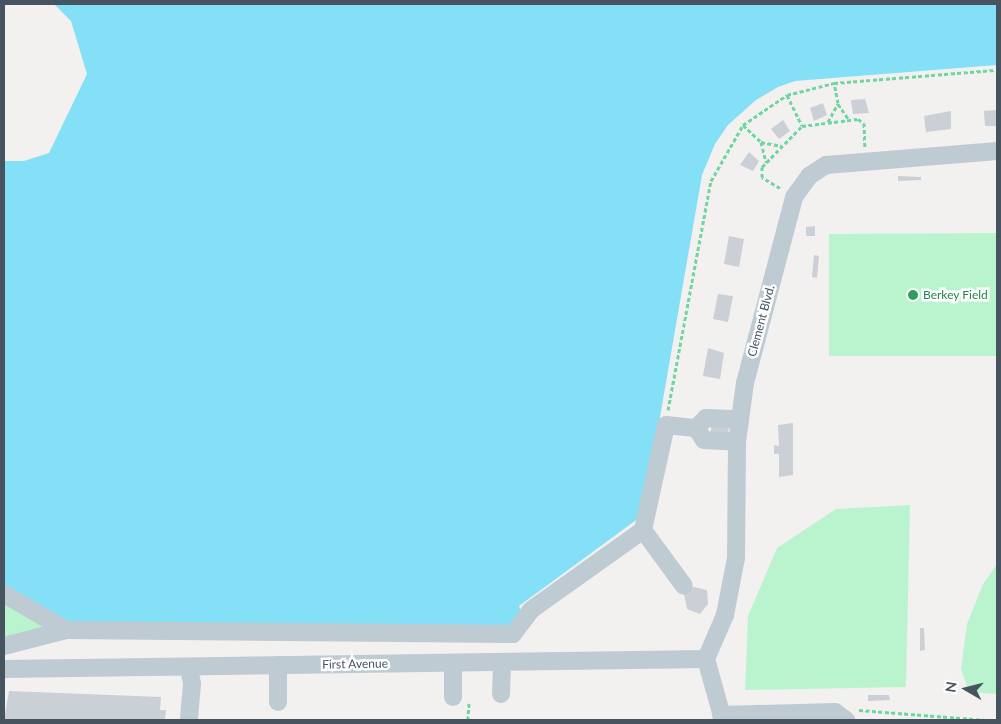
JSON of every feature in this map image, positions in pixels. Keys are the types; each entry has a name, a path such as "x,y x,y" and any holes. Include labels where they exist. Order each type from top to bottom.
{"street":[{"name":"Clement Blvd.","path":"706,659 722,628 736,558 737,442 745,383 794,197 809,176 826,165 866,160 997,151"},
{"path":"4,646 66,630 513,634 532,610 643,530 666,426 696,428 706,418 739,419"},
{"path":"696,428 704,440 737,442"},
{"path":"643,530 684,586"},
{"path":"4,594 66,630"},
{"path":"710,615 722,628"},
{"path":"706,659 722,717 835,712 852,718"},
{"name":"First Avenue","path":"4,670 706,659"},
{"path":"501,694 502,662"},
{"path":"453,663 453,697"},
{"path":"278,665 278,702"},
{"path":"189,667 192,684 189,720"}],"path":[{"path":"666,426 711,181 744,125 787,95 834,83 997,70"},
{"path":"834,83 838,103 849,120"},
{"path":"787,95 802,126"},
{"path":"828,123 838,103"},
{"path":"794,197 762,177 762,167 802,126 858,119 864,123 866,160"},
{"path":"744,125 761,142 766,163"},
{"path":"761,142 782,146"},
{"path":"852,718 859,710 986,720"}],"green space":[{"name":"Berkey Field","path":"997,233 997,356 829,356 829,234"},
{"path":"910,505 906,687 745,690 748,616 777,548 836,509"},
{"path":"997,564 997,694 969,692 961,669 967,624 983,584"},
{"path":"4,598 57,628 4,641"}],"water":[{"path":"54,4 997,4 997,65 795,81 778,87 756,100 728,125 715,144 702,175 643,515 519,606 522,613 518,627 69,626 4,588 4,161 24,161 49,153 87,74 71,21"}],"building":[{"path":"865,99 869,113 853,114 851,100"},
{"path":"823,103 827,115 814,121 810,108"},
{"path":"997,110 997,126 985,126 984,111"},
{"path":"951,111 951,129 926,132 924,116"},
{"path":"783,120 790,131 779,139 771,129"},
{"path":"749,152 759,161 753,171 740,165"},
{"path":"898,176 921,177 921,180 898,181"},
{"path":"815,226 815,236 806,236 806,227"},
{"path":"729,236 744,239 739,267 724,264"},
{"path":"814,255 819,256 817,278 812,277"},
{"path":"718,294 733,296 728,322 713,319"},
{"path":"708,348 724,353 720,379 703,376"},
{"path":"712,422 729,423 728,438 710,436"},
{"path":"793,423 793,475 779,477 779,454 774,454 774,445 779,446 778,425"},
{"path":"694,587 707,590 708,604 700,614 687,609 684,594"},
{"path":"920,628 924,628 925,650 920,651"},
{"path":"9,691 161,697 160,710 166,710 165,720 4,720"},
{"path":"868,695 889,695 890,700 868,701"}],"place":[{"name":"Berkey Field","path":"913,295"}]}
